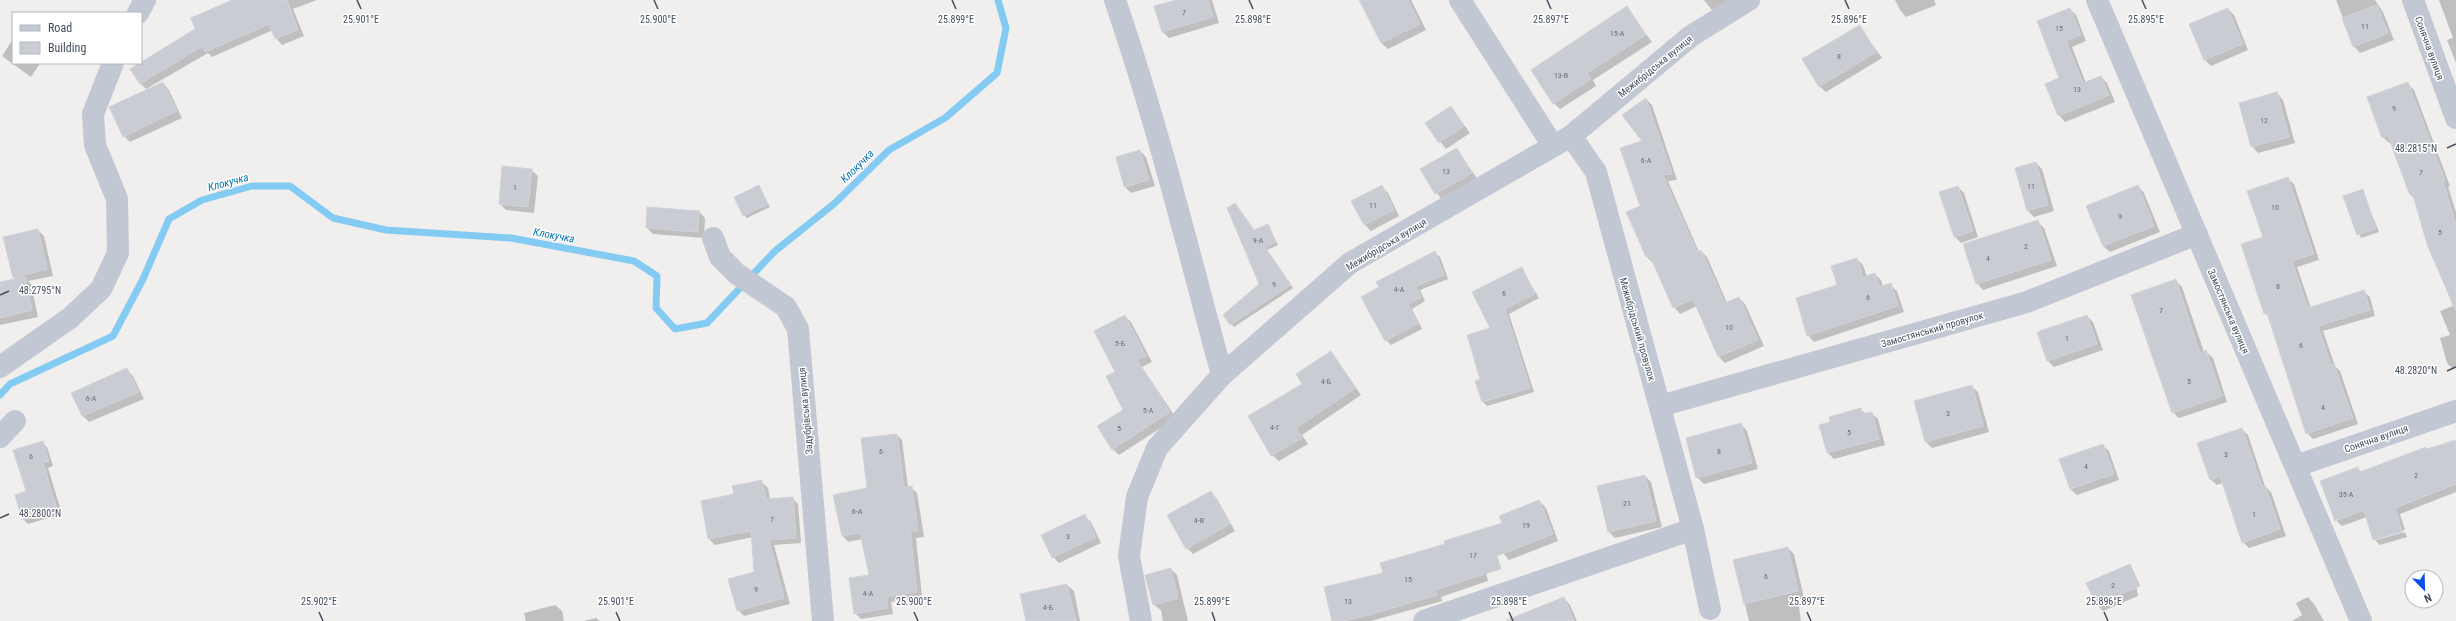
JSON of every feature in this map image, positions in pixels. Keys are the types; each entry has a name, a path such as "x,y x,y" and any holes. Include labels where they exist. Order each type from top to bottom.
{"street":[{"path":"139,12 145,0"},
{"path":"1115,0 1132,48 1164,160 1222,375"},
{"name":"Межибрідський провулок","path":"1460,0 1562,141 1596,172 1693,529 1710,609"},
{"name":"Межибрідська вулиця","path":"1141,621 1129,556 1137,497 1157,448 1222,375 1350,264 1562,141 1691,36 1749,0"},
{"name":"Замостянська вулиця","path":"2097,0 2361,621"},
{"name":"Сонячна вулиця","path":"2413,0 2456,118"},
{"path":"0,367 70,318 101,289 118,253 117,199 95,145 93,114 113,64"},
{"name":"Замостянський провулок","path":"1660,406 2027,302 2197,234"},
{"name":"Задубрівська вулиця","path":"713,238 720,257 737,274 786,306 798,329 823,621"},
{"name":"Сонячна вулиця","path":"2296,466 2456,411"},
{"path":"1424,621 1473,606 1693,529"}],"building":[{"path":"232,0 287,0 298,30 275,39 269,24 205,52 203,46 140,84 130,69 138,64 142,64 142,62 195,29 191,18"},
{"path":"1176,0 1208,0 1213,17 1162,32 1154,6"},
{"path":"1359,0 1408,0 1420,24 1381,43"},
{"path":"2377,5 2388,33 2353,47 2342,18"},
{"path":"1627,6 1646,35 1587,73 1591,79 1553,104 1531,70"},
{"path":"2070,8 2081,35 2066,41 2083,83 2101,76 2109,95 2058,116 2045,84 2059,78 2037,21"},
{"path":"2228,8 2243,44 2204,60 2189,24"},
{"path":"1860,25 1876,52 1819,87 1802,59"},
{"path":"163,82 177,111 123,137 109,107"},
{"path":"2408,82 2445,180 2443,181 2456,225 2456,311 2428,247 2412,192 2409,193 2388,136 2382,138 2367,97"},
{"path":"2277,92 2289,137 2251,147 2239,103"},
{"path":"1646,98 1672,174 1663,175 1697,252 1701,250 1725,303 1739,297 1758,340 1718,357 1693,299 1673,308 1650,256 1646,257 1626,212 1640,206 1620,148 1642,141 1622,115"},
{"path":"1451,106 1464,126 1439,143 1425,123"},
{"path":"1457,148 1472,173 1435,194 1420,169"},
{"path":"1140,150 1149,180 1124,187 1116,157"},
{"path":"2036,162 2048,205 2027,211 2015,168"},
{"path":"502,166 532,169 528,207 499,204"},
{"path":"2288,177 2314,254 2292,261 2308,308 2364,290 2370,310 2318,326 2331,365 2334,364 2353,418 2306,434 2267,313 2264,314 2241,244 2263,237 2247,191"},
{"path":"759,185 768,204 743,216 734,197"},
{"path":"1382,185 1394,210 1364,225 1351,201"},
{"path":"2138,185 2154,226 2103,246 2086,206"},
{"path":"1958,186 1973,231 1954,237 1939,192"},
{"path":"2363,189 2376,229 2357,235 2343,196"},
{"path":"1235,203 1254,230 1268,224 1276,242 1265,247 1291,285 1230,325 1223,315 1259,284 1227,208"},
{"path":"647,207 699,211 698,232 646,228"},
{"path":"2038,220 2051,260 1976,284 1963,244"},
{"path":"38,229 47,269 13,278 3,237"},
{"path":"1435,251 1444,275 1416,286 1421,297 1408,304 1418,324 1385,341 1361,297 1379,287 1376,282"},
{"path":"1857,258 1863,277 1875,273 1880,287 1891,283 1898,306 1807,336 1796,298 1837,285 1831,266"},
{"path":"1522,267 1535,294 1505,309 1530,388 1482,402 1475,381 1480,379 1467,335 1490,328 1472,292"},
{"path":"25,277 32,310 0,318 0,282"},
{"path":"2176,279 2200,353 2206,350 2222,396 2172,413 2131,295"},
{"path":"1125,315 1146,356 1137,360 1170,412 1112,450 1097,426 1123,410 1106,376 1115,372 1094,331"},
{"path":"2087,315 2097,344 2047,361 2037,332"},
{"path":"1331,351 1356,388 1296,428 1302,438 1271,456 1248,416 1302,384 1296,374"},
{"path":"127,368 139,392 82,416 71,393"},
{"path":"1972,385 1983,426 1925,442 1914,401"},
{"path":"1861,408 1863,414 1872,412 1879,439 1827,453 1819,425 1830,422 1829,417"},
{"path":"1741,423 1752,463 1696,478 1686,438"},
{"path":"2242,428 2262,486 2265,485 2280,529 2242,543 2220,476 2210,480 2197,443"},
{"path":"897,434 904,487 912,486 918,531 910,532 917,592 886,597 888,608 854,614 849,578 869,575 860,533 842,536 833,495 867,488 861,438"},
{"path":"2456,440 2456,484 2395,508 2402,532 2373,540 2364,510 2335,521 2320,481 2358,467 2360,472 2426,447 2427,449"},
{"path":"43,441 49,461 43,463 57,509 22,520 15,495 26,491 13,450"},
{"path":"2103,444 2114,474 2070,489 2059,459"},
{"path":"1645,475 1656,521 1608,532 1597,486"},
{"path":"762,480 766,499 793,497 796,538 769,540 784,598 737,611 728,579 754,572 751,531 708,539 701,501 734,494 732,486"},
{"path":"1211,491 1230,524 1186,549 1167,515"},
{"path":"1539,500 1553,534 1497,556 1501,569 1435,590 1437,595 1344,621 1332,621 1324,587 1383,573 1380,563 1445,544 1444,541 1502,523 1499,516"},
{"path":"1085,514 1096,537 1052,558 1041,535"},
{"path":"1788,547 1798,591 1744,604 1733,560"},
{"path":"2130,564 2140,586 2096,605 2086,583"},
{"path":"1171,568 1178,598 1153,605 1145,575"},
{"path":"1067,584 1076,621 1026,621 1020,594"},
{"path":"1564,597 1574,621 1507,621 1507,620"}],"waterway":[{"name":"Клокучка","path":"0,395 10,384 113,336 143,279 169,219 202,200 252,186 290,186 333,218 386,230 511,238 634,261 657,276 656,308 675,329 707,323 775,251 835,203 889,150 945,118 997,73 1006,28 998,0"}]}
